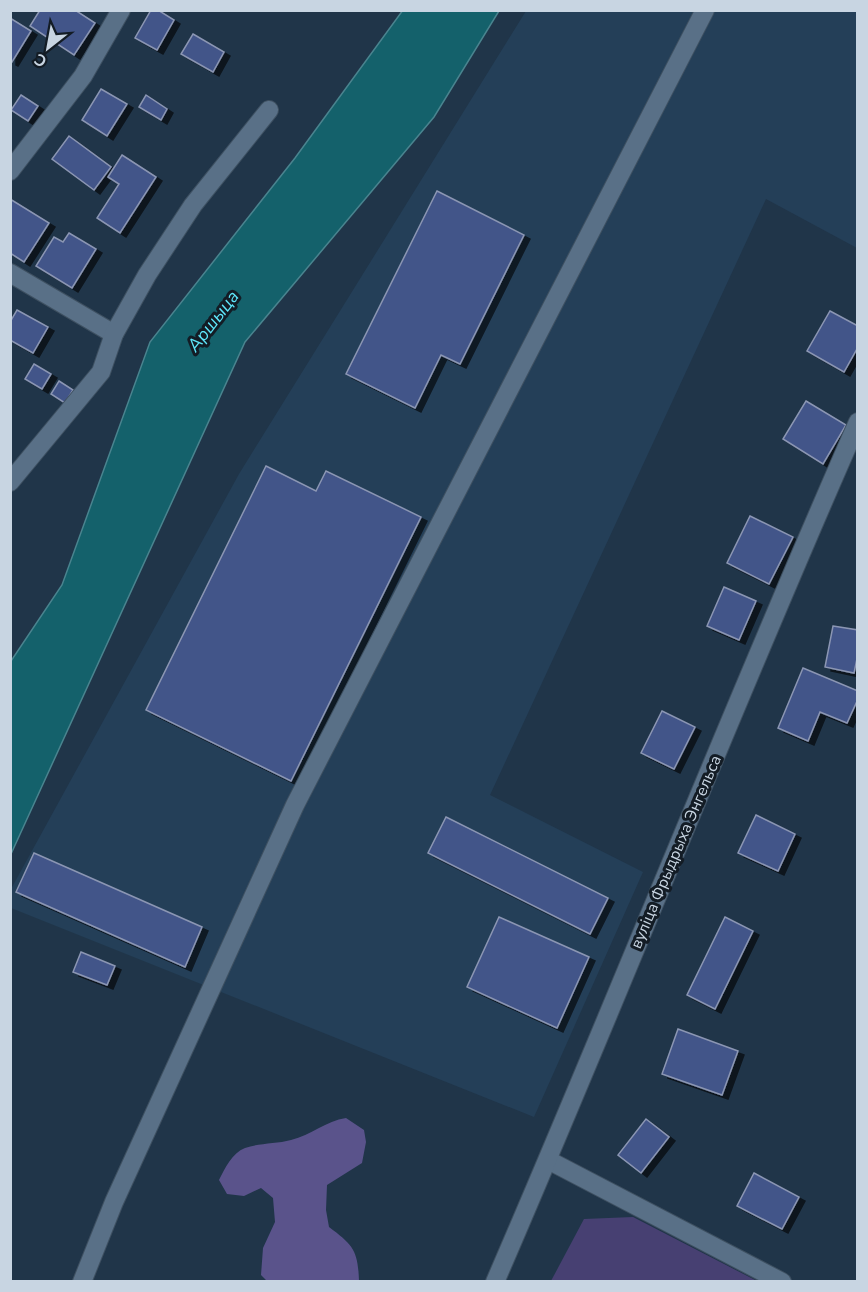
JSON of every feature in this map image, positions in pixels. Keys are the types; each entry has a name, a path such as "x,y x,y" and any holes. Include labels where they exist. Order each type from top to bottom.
{"street":[{"path":"10,171 83,75 121,10"},
{"path":"82,1281 114,1202 295,805 705,10"},
{"path":"10,482 101,372 114,334 147,275 193,205 269,110"},
{"path":"10,273 114,334"},
{"name":"вуліца Фрыдрыха Энгельса","path":"495,1281 548,1160 798,558 858,422"},
{"path":"548,1160 782,1281"}],"shaded area":[{"path":"526,11 857,11 857,248 766,199 490,795 643,872 534,1117 11,908 11,889 239,474"},
{"path":"346,1118 364,1130 366,1142 362,1163 327,1185 326,1210 329,1227 353,1249 359,1281 267,1281 261,1275 263,1248 275,1222 273,1198 261,1188 244,1196 227,1194 219,1180 226,1166 240,1150 256,1145 291,1140"},
{"path":"633,1217 757,1281 551,1281 584,1219"}],"water":[{"name":"Аршыца","path":"403,10 499,11 434,117 245,342 11,854 11,661 62,585 150,342 295,158"}],"building":[{"path":"40,10 75,10 95,23 74,55 30,26"},
{"path":"151,10 158,10 174,20 157,50 135,38"},
{"path":"10,18 31,31 12,62 10,61"},
{"path":"193,34 224,52 213,72 181,54"},
{"path":"101,89 127,104 107,136 82,120"},
{"path":"21,95 38,106 28,121 11,110"},
{"path":"146,95 167,109 161,120 139,107"},
{"path":"69,136 111,167 94,190 52,159"},
{"path":"122,155 156,177 120,233 97,218 119,184 108,177"},
{"path":"437,191 524,235 460,364 441,355 415,408 346,374"},
{"path":"10,199 49,223 24,262 10,253"},
{"path":"69,233 96,249 72,288 36,266 54,237 63,242"},
{"path":"17,310 48,327 33,353 10,340 10,322"},
{"path":"830,311 858,326 858,347 844,372 807,351"},
{"path":"34,364 51,374 42,389 25,379"},
{"path":"59,381 73,390 65,403 51,394"},
{"path":"806,401 846,425 823,464 783,439"},
{"path":"266,466 316,491 326,471 421,517 291,781 146,710"},
{"path":"750,516 793,537 769,584 727,563"},
{"path":"724,587 756,601 739,640 707,626"},
{"path":"833,626 858,630 858,654 854,673 825,667"},
{"path":"803,668 858,691 858,699 847,723 820,712 808,741 778,728"},
{"path":"662,711 695,727 674,769 641,753"},
{"path":"756,815 795,834 778,871 738,853"},
{"path":"446,817 608,898 590,934 428,853"},
{"path":"34,853 202,927 185,967 16,892"},
{"path":"499,917 589,957 557,1028 467,987"},
{"path":"725,917 753,931 715,1009 687,995"},
{"path":"81,952 115,966 107,985 73,972"},
{"path":"678,1029 738,1051 722,1095 662,1074"},
{"path":"646,1119 669,1137 641,1173 618,1155"},
{"path":"754,1173 799,1197 782,1229 737,1206"}]}
